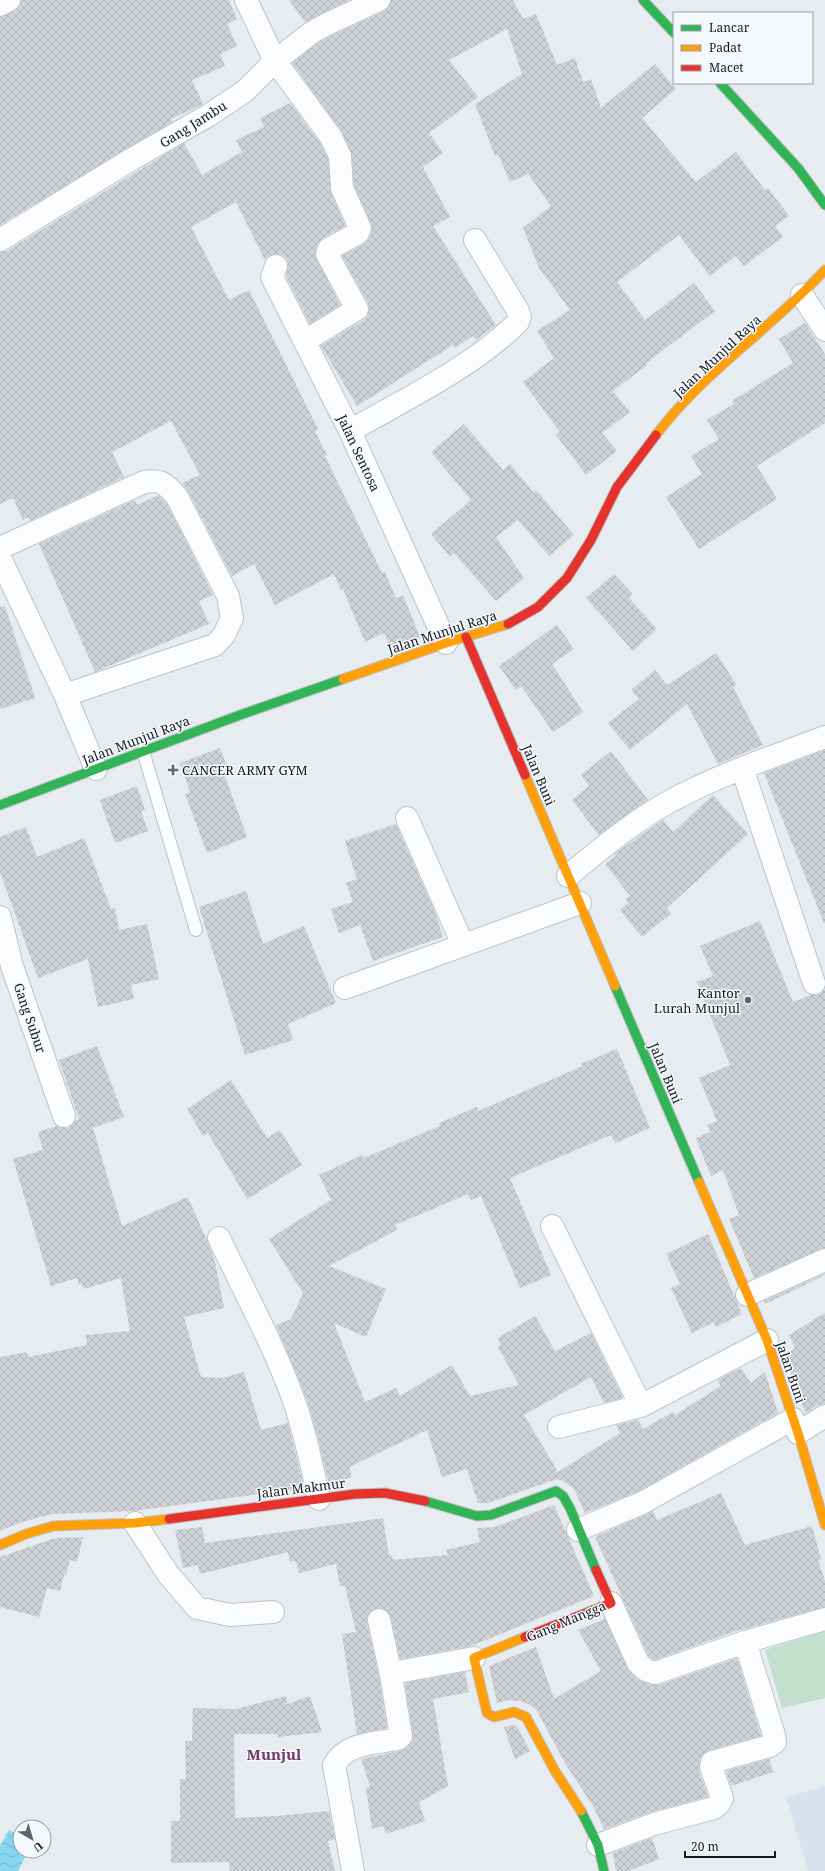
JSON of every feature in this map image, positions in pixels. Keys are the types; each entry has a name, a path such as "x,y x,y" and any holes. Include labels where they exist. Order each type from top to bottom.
{"street":[{"path":"0,5 9,0"},
{"path":"246,0 275,61 331,137 340,156 343,174 342,188 360,231 328,249 326,254 357,309 355,312 305,341"},
{"name":"Gang Jambu","path":"0,240 132,159 209,115 246,90 275,61 320,28 379,0"},
{"path":"643,0 673,32"},
{"path":"721,84 798,168 825,205"},
{"path":"350,431 462,365 492,345 518,322 520,317 518,311 475,240"},
{"name":"Jalan Sentosa","path":"276,266 272,277 350,431 446,643"},
{"name":"Jalan Munjul Raya","path":"0,805 240,715 446,643 504,626 538,607 567,578 592,540 617,488 661,428 706,380 802,295 825,270"},
{"path":"802,295 825,330"},
{"path":"0,548 144,482 156,480 167,485 177,497 228,596 232,618 224,635 215,645 65,695"},
{"path":"0,558 84,736 96,769"},
{"name":"Jalan Buni","path":"466,637 748,1295 766,1340 796,1426 825,1525"},
{"path":"568,876 607,843 683,794 742,768 825,737"},
{"path":"742,768 814,983"},
{"path":"407,818 463,945"},
{"path":"345,988 580,903"},
{"name":"Gang Subur","path":"0,917 6,968 64,1116"},
{"path":"552,1226 641,1406"},
{"path":"219,1238 271,1348 294,1401 308,1448 319,1499"},
{"path":"748,1295 825,1260"},
{"path":"559,1427 641,1406 766,1340"},
{"path":"578,1530 642,1503 796,1426 825,1416"},
{"name":"Jalan Makmur","path":"0,1545 26,1534 53,1526 135,1523 355,1494 386,1493 439,1504 477,1516 491,1515 556,1491 563,1496 570,1508 578,1530"},
{"path":"135,1523 168,1574 197,1608 230,1615 273,1612"},
{"name":"Gang Mangga","path":"474,1658 611,1602 578,1530"},
{"path":"611,1602 638,1663 646,1670 655,1673 745,1642 825,1619"},
{"path":"353,1871 334,1765 339,1756 351,1748 398,1739 401,1736 391,1675 379,1620"},
{"path":"598,1845 654,1824 714,1808 719,1804 722,1798 711,1767 712,1762 770,1746 775,1742 745,1642"},
{"path":"391,1675 395,1672 474,1658 487,1713 494,1717 512,1711 521,1713 526,1718 555,1771 582,1813 598,1845 604,1871"}],"lane":[{"path":"143,751 196,930"}],"shaded area":[{"path":"825,1786 825,1871 808,1871 786,1797"}],"green space":[{"path":"825,1631 825,1698 782,1708 765,1650"}],"water":[{"path":"9,1830 12,1832 12,1859 24,1859 18,1871 0,1871 0,1846"}],"building":[{"path":"21,0 229,0 237,19 227,24 237,46 220,54 225,66 192,80 203,104 171,119 172,122 0,225 0,17 15,11 20,6"},
{"path":"289,0 349,0 305,22"},
{"path":"391,0 513,0 523,19 536,14 557,65 575,58 583,82 591,79 601,108 655,64 676,89 642,118 696,182 736,152 765,190 768,188 789,216 775,226 783,237 744,266 736,256 710,276 679,235 617,282 645,320 694,283 715,311 646,363 647,365 613,391 630,412 602,433 617,451 586,475 556,435 560,432 523,382 554,358 537,331 570,310 539,268 523,228 551,206 528,174 510,182 498,154 495,156 475,104 522,74 507,29 449,60 478,97 429,133 443,153 423,167 450,217 433,226 496,325 476,340 473,336 455,348 453,345 357,406 321,346 364,320 368,315 368,303 342,256 364,244 370,238 372,227 354,185 352,155 342,132 292,63 318,43 385,11 389,7"},
{"path":"290,103 320,143 328,159 331,193 345,226 323,238 317,244 315,254 340,305 310,324 286,276 288,264 286,258 281,254 274,254 268,256 265,260 236,202 191,227 229,300 249,290 318,429 315,431 327,455 325,456 382,573 385,572 396,598 403,595 420,637 391,649 384,633 365,642 343,589 341,590 334,574 275,605 254,564 232,576 188,491 182,483 200,475 171,421 112,452 124,477 30,521 28,517 23,520 13,498 0,504 0,252 7,251 184,143 202,175 242,152 236,140 264,127 260,118"},
{"path":"805,323 825,354 825,423 757,466 777,499 699,549 666,497 702,474 691,456 719,439 707,420 734,404 732,401 793,363 779,339"},
{"path":"464,424 503,470 510,464 533,492 536,490 574,535 549,556 518,520 496,537 524,578 496,601 454,553 450,557 431,534 471,500 431,452"},
{"path":"158,495 167,504 213,595 199,601 209,624 95,672 39,544 135,500 137,505"},
{"path":"614,574 633,594 629,598 657,629 633,651 586,598"},
{"path":"5,606 35,698 0,709 0,607"},
{"path":"557,625 574,649 552,664 583,712 553,732 521,686 516,690 499,666"},
{"path":"716,653 737,685 733,687 763,745 718,764 687,704 630,750 608,723 639,699 631,690 655,670 667,685"},
{"path":"220,748 228,769 223,771 247,837 207,853 185,794 190,792 180,763"},
{"path":"825,750 825,923 824,923 764,773"},
{"path":"611,751 648,800 599,835 572,800 589,786 581,775"},
{"path":"137,786 145,810 141,811 148,831 115,843 100,800"},
{"path":"713,795 748,834 667,908 671,914 642,937 620,910 628,903 626,899 630,896 605,864 616,856 614,854 663,820 673,832"},
{"path":"396,824 435,912 443,937 373,961 360,925 339,933 331,909 353,902 346,883 357,879 345,841"},
{"path":"26,827 37,857 84,838 111,909 115,908 119,930 147,924 159,979 131,985 134,999 98,1007 88,959 38,978 0,872 0,837"},
{"path":"246,891 263,944 304,926 336,1003 288,1024 293,1040 245,1055 199,907"},
{"path":"760,921 793,1002 811,995 818,995 825,989 825,1248 754,1278 729,1219 739,1215 723,1170 711,1176 696,1138 710,1132 707,1125 717,1121 699,1078 730,1065 697,982 713,976 700,946"},
{"path":"97,1046 124,1117 93,1128 122,1226 188,1197 214,1257 224,1308 184,1317 201,1377 222,1378 244,1372 261,1430 288,1423 304,1488 134,1511 52,1514 22,1522 0,1531 0,1357 27,1352 28,1357 87,1345 86,1335 130,1331 121,1278 84,1289 82,1284 79,1285 77,1278 51,1286 13,1159 43,1150 38,1132 57,1126 68,1128 79,1119 59,1060"},
{"path":"617,1049 650,1128 615,1143 611,1135 510,1178 551,1275 520,1288 481,1196 471,1200 468,1194 395,1225 397,1230 329,1266 386,1289 366,1337 334,1323 365,1402 396,1388 400,1396 452,1365 470,1396 519,1385 498,1347 501,1345 498,1338 535,1316 555,1351 591,1333 623,1398 604,1403 591,1377 524,1415 558,1472 620,1433 616,1425 638,1420 643,1429 673,1412 675,1415 721,1386 717,1380 741,1368 751,1383 765,1372 778,1413 637,1492 585,1513 574,1489 563,1481 557,1479 488,1503 478,1503 467,1469 442,1477 427,1430 349,1467 352,1477 329,1484 306,1397 276,1325 291,1319 303,1293 269,1239 331,1200 319,1175 362,1155 364,1158 440,1126 439,1123 477,1107 478,1111 583,1066 581,1064"},
{"path":"231,1080 267,1138 280,1130 302,1165 247,1199 208,1133 203,1136 187,1109"},
{"path":"708,1234 742,1314 716,1327 714,1322 692,1333 671,1288 680,1284 666,1254"},
{"path":"825,1275 765,1304 764,1301"},
{"path":"825,1313 825,1404 818,1405 806,1413 785,1356 795,1348 789,1335"},
{"path":"721,1493 745,1545 812,1526 821,1559 818,1560 825,1581 825,1607 736,1631 655,1660 652,1659 648,1655 595,1537 653,1511 657,1520"},
{"path":"554,1505 594,1596 471,1646 400,1659 391,1617 388,1612 382,1608 377,1608 371,1611 367,1616 367,1623 379,1677 387,1728 357,1734 342,1634 356,1632 345,1586 340,1586 336,1564 299,1573 296,1561 290,1562 288,1552 200,1574 198,1565 183,1568 175,1530 202,1527 205,1543 383,1518 389,1556 392,1555 393,1560 448,1555 446,1550 480,1542 477,1528 495,1527"},
{"path":"83,1537 77,1562 70,1560 66,1575 64,1574 60,1591 47,1588 39,1617 0,1607 0,1557 55,1538"},
{"path":"605,1619 627,1668 638,1680 651,1685 659,1685 737,1658 761,1736 709,1750 703,1754 700,1760 699,1771 708,1797 651,1812 604,1829 593,1806 566,1765 537,1711 529,1704 520,1701 509,1700 497,1703 489,1666 536,1647 554,1699 601,1671 578,1630"},
{"path":"465,1672 469,1692 433,1699 448,1786 419,1802 425,1821 386,1834 383,1826 372,1829 366,1788 370,1786 361,1759 400,1751 407,1748 413,1740 405,1683"},
{"path":"286,1696 287,1704 310,1696 322,1732 278,1737 278,1734 234,1734 235,1818 329,1811 335,1839 328,1841 335,1871 230,1871 229,1862 171,1863 171,1821 180,1821 180,1779 186,1779 185,1741 192,1741 193,1708 236,1709"},
{"path":"512,1725 517,1726 530,1751 515,1759 504,1727"},
{"path":"769,1759 773,1772 731,1786 726,1771"},
{"path":"652,1838 659,1859 628,1871 616,1871 613,1853"}],"traffic: fast":[{"path":"643,0 673,32"},
{"path":"721,84 798,168 825,205"},
{"path":"0,805 240,715 343,679"},
{"path":"615,986 699,1182"},
{"path":"425,1501 477,1516 491,1515 556,1491 563,1496 570,1508 596,1570"},
{"path":"581,1811 598,1845 604,1871"}],"traffic: slow":[{"path":"656,435 675,412 716,370 783,311 825,270"},
{"path":"343,679 446,643 508,624"},
{"path":"525,775 615,986"},
{"path":"699,1182 767,1340 798,1433 825,1525"},
{"path":"0,1545 26,1534 53,1526 135,1523 169,1519"},
{"path":"525,1637 474,1658 487,1713 494,1717 514,1712 526,1717 555,1771 581,1811"}],"traffic: jam":[{"path":"508,624 538,607 567,578 591,540 617,487 656,435"},
{"path":"466,637 525,775"},
{"path":"169,1519 355,1494 385,1493 425,1501"},
{"path":"525,1637 611,1603 596,1570"}],"place":[{"name":"CANCER ARMY GYM","path":"173,770"},
{"name":"Kantor Lurah Munjul","path":"748,1000"}],"district":[{"name":"Munjul","path":"274,1754"}]}
